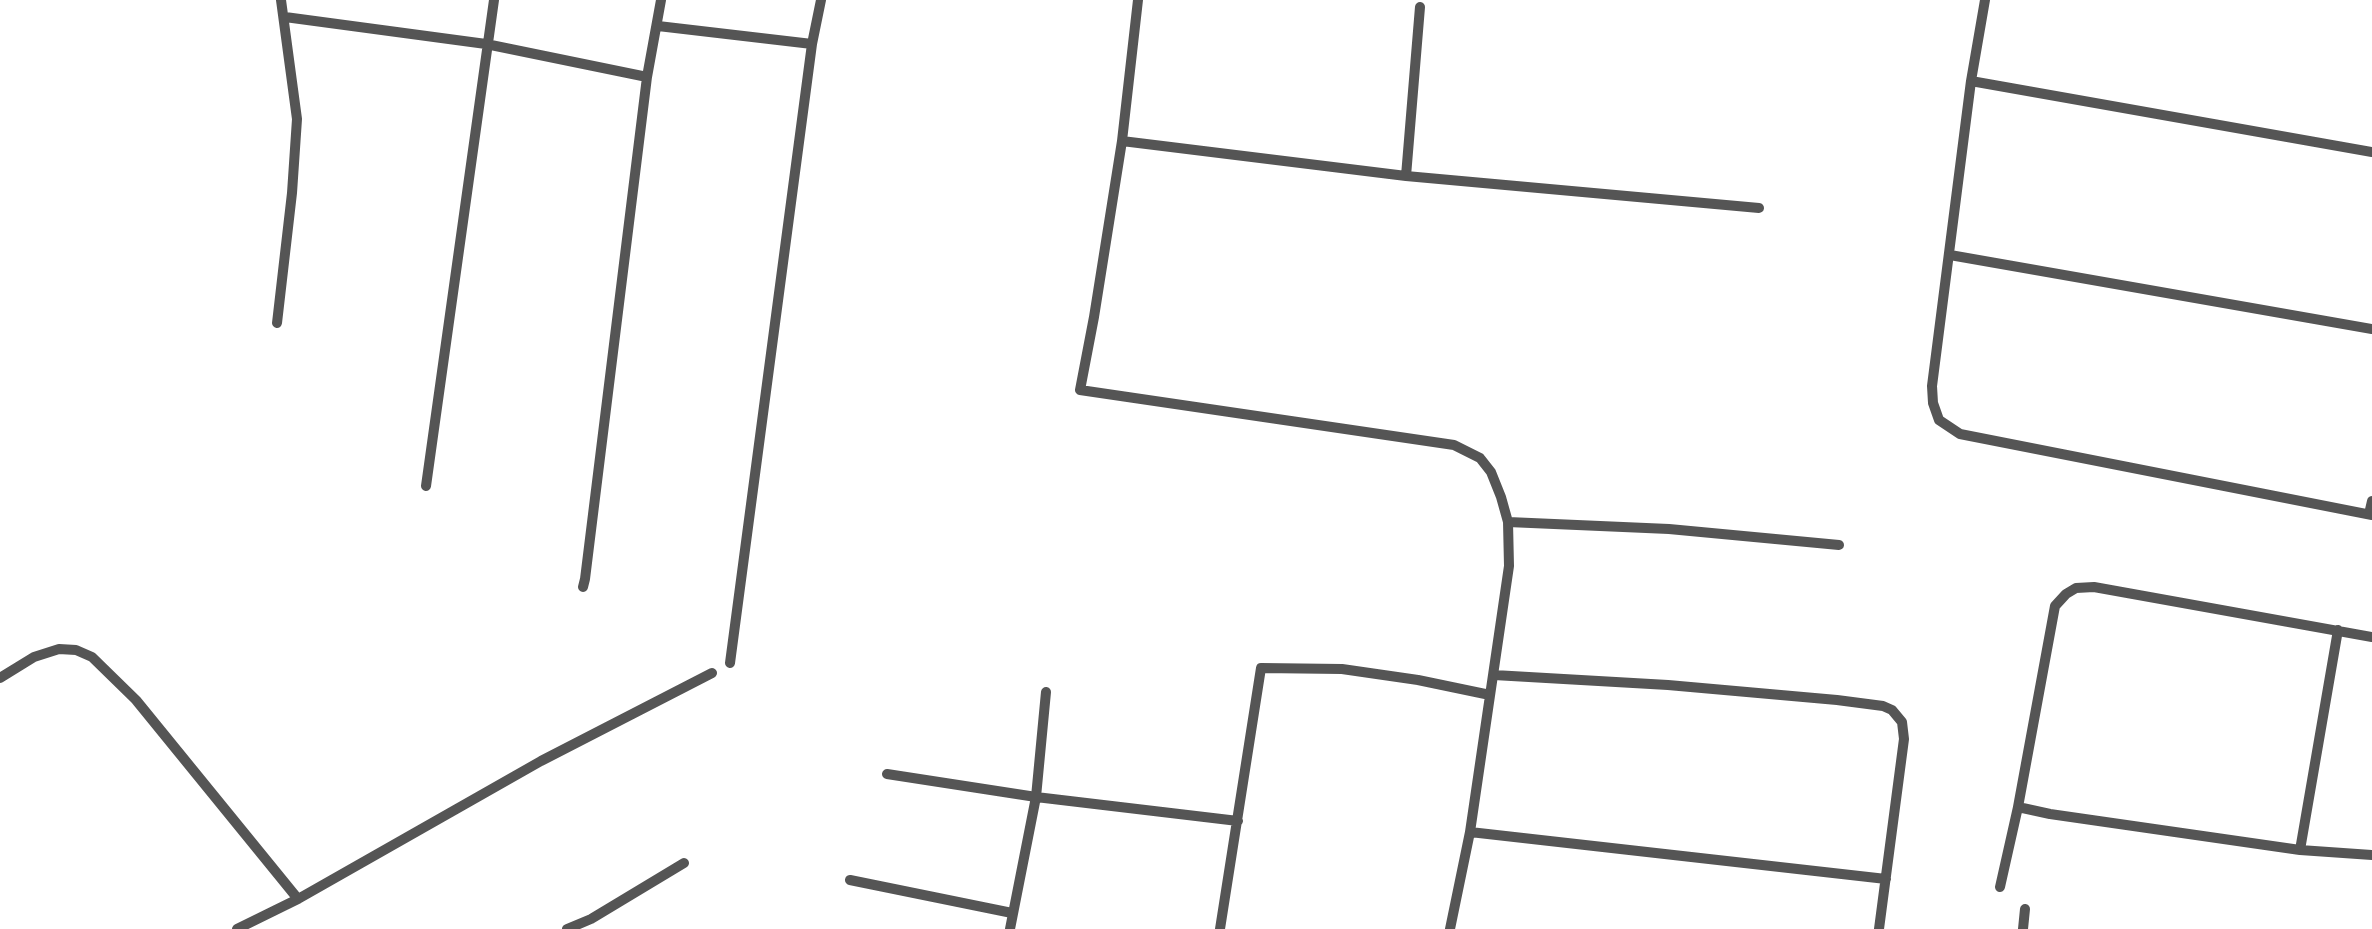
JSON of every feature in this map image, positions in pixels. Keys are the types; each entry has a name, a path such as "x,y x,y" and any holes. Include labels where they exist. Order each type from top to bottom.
{"street":[{"path":"277,323 292,193 296,119 285,17 281,0"},
{"path":"426,486 486,44 494,0"},
{"path":"583,587 586,579 648,77 658,26 661,0"},
{"path":"730,663 812,44 821,0"},
{"path":"1138,0 1122,141 1094,317 1080,390 1454,445 1480,458 1491,472 1508,522 1509,566 1494,675 1470,832 1450,929"},
{"path":"1986,0 1971,81 1950,255 1932,386 1935,414 1946,427 1960,434 2371,515 2372,502"},
{"path":"1406,176 1420,7"},
{"path":"285,17 486,44 648,77"},
{"path":"658,26 812,44"},
{"path":"1971,81 2372,152"},
{"path":"1122,141 1406,176 1759,208"},
{"path":"1950,255 2372,328"},
{"path":"1508,522 1669,529 1839,546"},
{"path":"2000,887 2018,807 2055,606 2066,594 2076,588 2094,587 2372,637"},
{"path":"2300,850 2338,630"},
{"path":"0,678 34,657 59,649 76,650 92,657 136,700 298,899"},
{"path":"1220,929 1261,668 1342,670 1418,680 1490,695"},
{"path":"237,929 298,899 541,761 712,673"},
{"path":"1494,675 1668,685 1837,700 1883,706 1892,710 1902,722 1904,739 1879,929"},
{"path":"1010,929 1036,797 1046,692"},
{"path":"887,774 1036,797 1238,821"},
{"path":"2018,807 2050,814 2300,850 2372,855"},
{"path":"1470,832 1886,879"},
{"path":"567,929 591,919 684,863"},
{"path":"850,880 1012,913"},
{"path":"2023,929 2024,909"}]}
